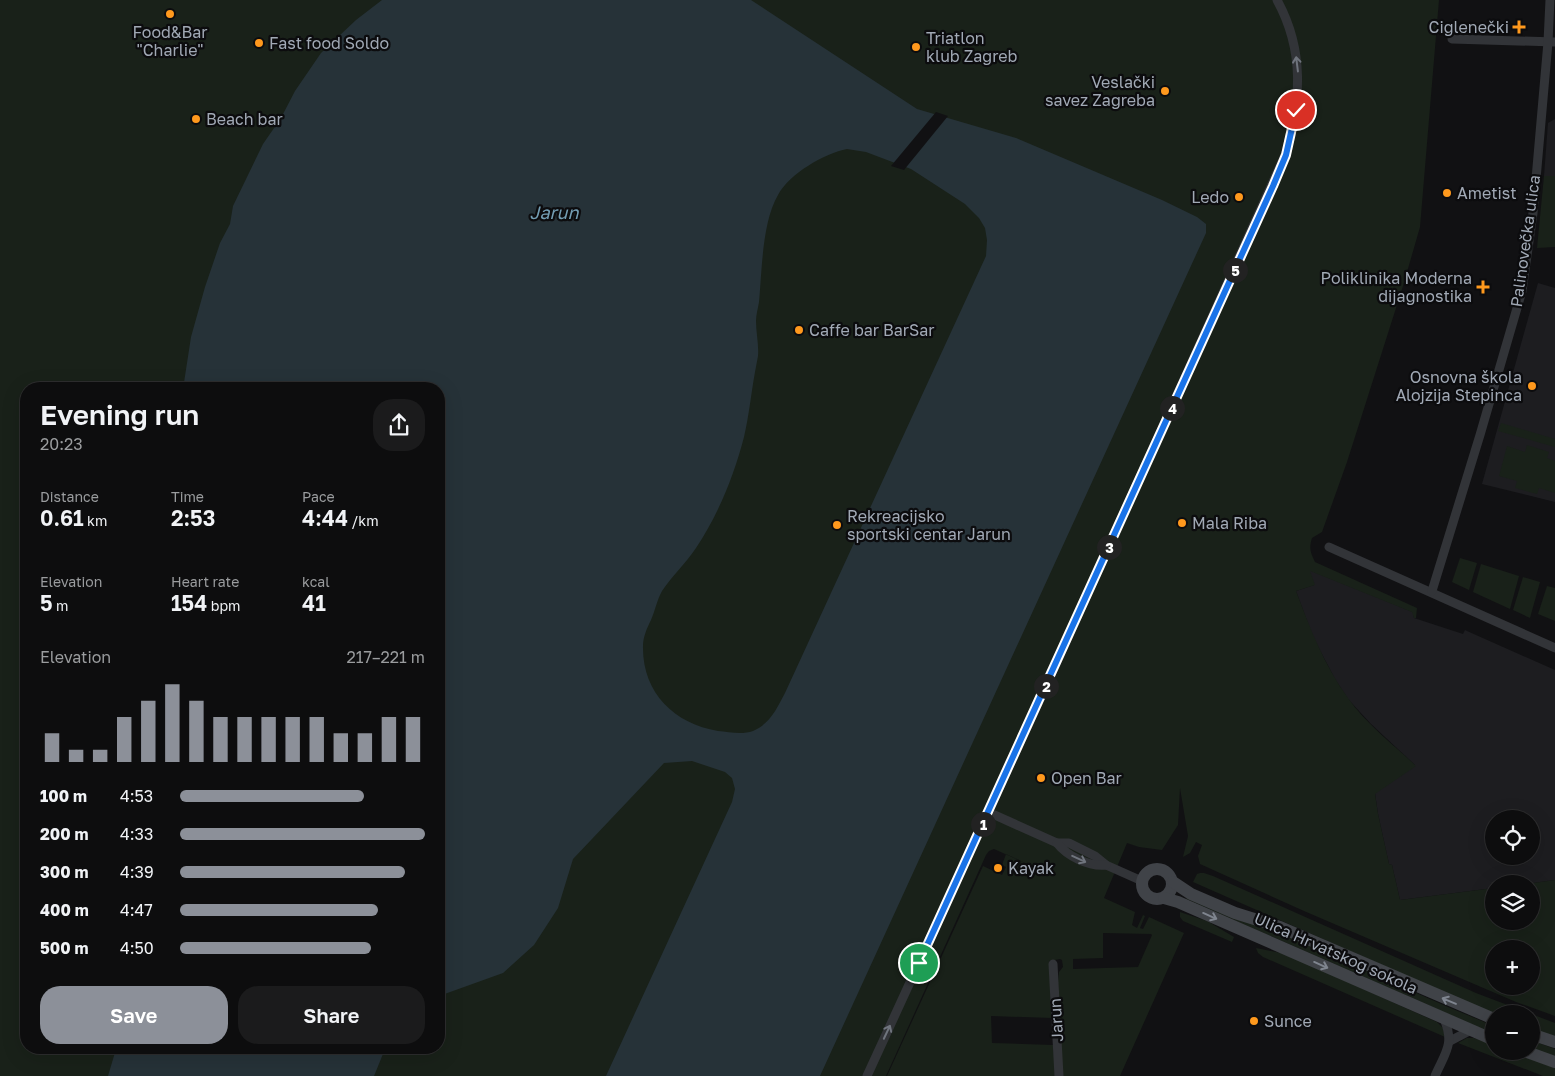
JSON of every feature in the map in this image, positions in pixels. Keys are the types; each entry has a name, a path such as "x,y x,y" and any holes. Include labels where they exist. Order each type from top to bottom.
{"street":[{"path":"867,1076 1286,155 1296,110 1298,77 1293,41 1286,18 1277,0"},
{"name":"Palinovečka ulica","path":"1432,591 1522,291 1533,213 1552,42 1550,0"},
{"path":"1452,39 1552,42"},
{"path":"1329,546 1555,648"},
{"path":"988,812 1057,843 1069,843 1095,856 1106,865 1142,881"},
{"path":"1156,869 1169,874 1172,882 1171,892 1164,898 1156,900 1148,896 1143,890 1142,881 1147,873 1156,869"},
{"name":"Ulica Hrvatskog sokola","path":"1172,882 1191,894 1235,913 1280,927 1485,1015"},
{"name":"Ulica Hrvatskog sokola","path":"1164,898 1178,902 1485,1036"},
{"name":"Jarun","path":"1053,964 1059,1076"},
{"path":"1435,1076 1450,1041 1448,1027 1444,1019"},
{"path":"1450,1041 1471,1030"},
{"path":"1540,1037 1555,1042"},
{"path":"1540,1057 1555,1062"}],"shaded area":[{"name":"Rekreacijsko sportski centar Jarun","path":"0,0 1439,0 1420,227 1347,462 1322,532 1312,538 1310,547 1315,562 1417,608 1416,618 1414,618 1412,612 1310,571 1315,585 1296,591 1312,632 1339,685 1371,725 1416,766 1375,794 1389,864 1392,865 1400,900 1485,889 1485,930 1540,930 1540,882 1555,880 1555,1016 1540,1011 1540,1005 1524,1005 1500,995 1540,995 1540,940 1485,940 1485,989 1200,864 1198,856 1202,845 1196,842 1190,853 1183,857 1188,836 1180,788 1178,825 1162,850 1139,847 1127,843 1104,898 1135,912 1132,925 1137,928 1143,915 1145,916 1140,928 1143,929 1149,917 1184,933 1120,1076 1062,1076 1058,982 1059,972 1063,967 1062,960 1060,959 1049,961 1052,1018 991,1016 992,1043 1053,1045 1056,1076 887,1076 983,866 1002,875 1006,867 1002,865 1006,854 994,849 986,855 886,1076 0,1076","holes":["1103,933 1151,934 1138,967 1073,969 1073,959 1103,958"]},
{"path":"1555,119 1555,176 1544,176 1548,123"},
{"path":"1544,176 1555,176 1555,247 1537,248"},
{"name":"Osnovna škola Alojzija Stepinca","path":"1538,283 1555,288 1555,502 1482,484"},
{"path":"1501,423 1555,439 1555,447 1498,431"},
{"path":"1527,445 1549,452 1547,458 1555,461 1555,493 1539,488 1537,494 1515,488 1517,481 1499,476 1507,446 1525,452"},
{"path":"1460,558 1477,563 1469,590 1452,582"},
{"path":"1481,564 1519,576 1510,609 1473,592"},
{"path":"1309,570 1413,612 1414,618 1463,634 1465,630 1555,670 1555,880 1540,882 1540,875 1485,875 1485,889 1400,900 1392,865 1389,864 1375,793 1415,765 1371,724 1348,699 1313,637 1296,591 1314,585"},
{"path":"1523,577 1540,582 1530,618 1513,610"},
{"path":"1547,586 1555,588 1555,621 1538,614"},
{"path":"1204,873 1213,876 1476,993 1508,1005 1485,1005 1485,1010 1193,882 1197,874"},
{"path":"1187,897 1269,928 1485,1022 1485,1030 1186,899"},
{"path":"1180,912 1207,921 1234,937 1232,942 1183,921 1180,917"},
{"path":"1256,948 1281,953 1437,1022 1443,1028 1445,1037 1263,957"},
{"path":"1540,1017 1555,1023 1555,1037 1540,1031"},
{"path":"1467,1038 1485,1042 1485,1053 1458,1043"},
{"path":"1540,1043 1555,1049 1555,1057 1540,1051"},
{"path":"1502,1060 1533,1060 1555,1068 1555,1076 1543,1076"}],"water":[{"name":"Jarun","path":"382,0 751,0 917,109 1016,138 1162,200 1197,217 1206,224 1206,233 820,1076 606,1076 732,802 735,789 732,778 725,772 692,761 664,763 573,859 558,908 534,945 503,973 445,994 445,382 184,382 191,337 220,243 230,224 233,206 263,144 281,118 295,91 321,53 356,20","holes":["847,149 866,152 911,169 965,204 979,218 985,228 987,240 986,256 776,710 764,724 749,732 718,731 702,727 675,713 655,691 648,678 644,663 644,636 662,591 692,554 711,522 730,481 740,452 758,356 756,319 766,233 773,206 783,187 799,172 818,160 838,151"]},
{"path":"115,1054 383,1054 374,1076 108,1076"}],"pier":[{"path":"936,112 948,116 904,170 891,166"}],"place":[{"name":"Food&Bar \"Charlie\"","path":"170,14"},
{"name":"Ciglenečki","path":"1519,27"},
{"name":"Fast food Soldo","path":"259,43"},
{"name":"Triatlon klub Zagreb","path":"916,47"},
{"name":"Veslački savez Zagreba","path":"1165,91"},
{"name":"Beach bar","path":"196,119"},
{"name":"Ametist","path":"1447,193"},
{"name":"Ledo","path":"1239,197"},
{"name":"Poliklinika Moderna dijagnostika","path":"1483,287"},
{"name":"Caffe bar BarSar","path":"799,330"},
{"name":"Osnovna škola Alojzija Stepinca","path":"1532,386"},
{"name":"Mala Riba","path":"1182,523"},
{"name":"Rekreacijsko sportski centar Jarun","path":"837,525"},
{"name":"Open Bar","path":"1041,778"},
{"name":"Kayak","path":"998,868"},
{"name":"Sunce","path":"1254,1021"}],"route":[{"path":"919,963 1273,186 1286,155 1296,110"}]}
